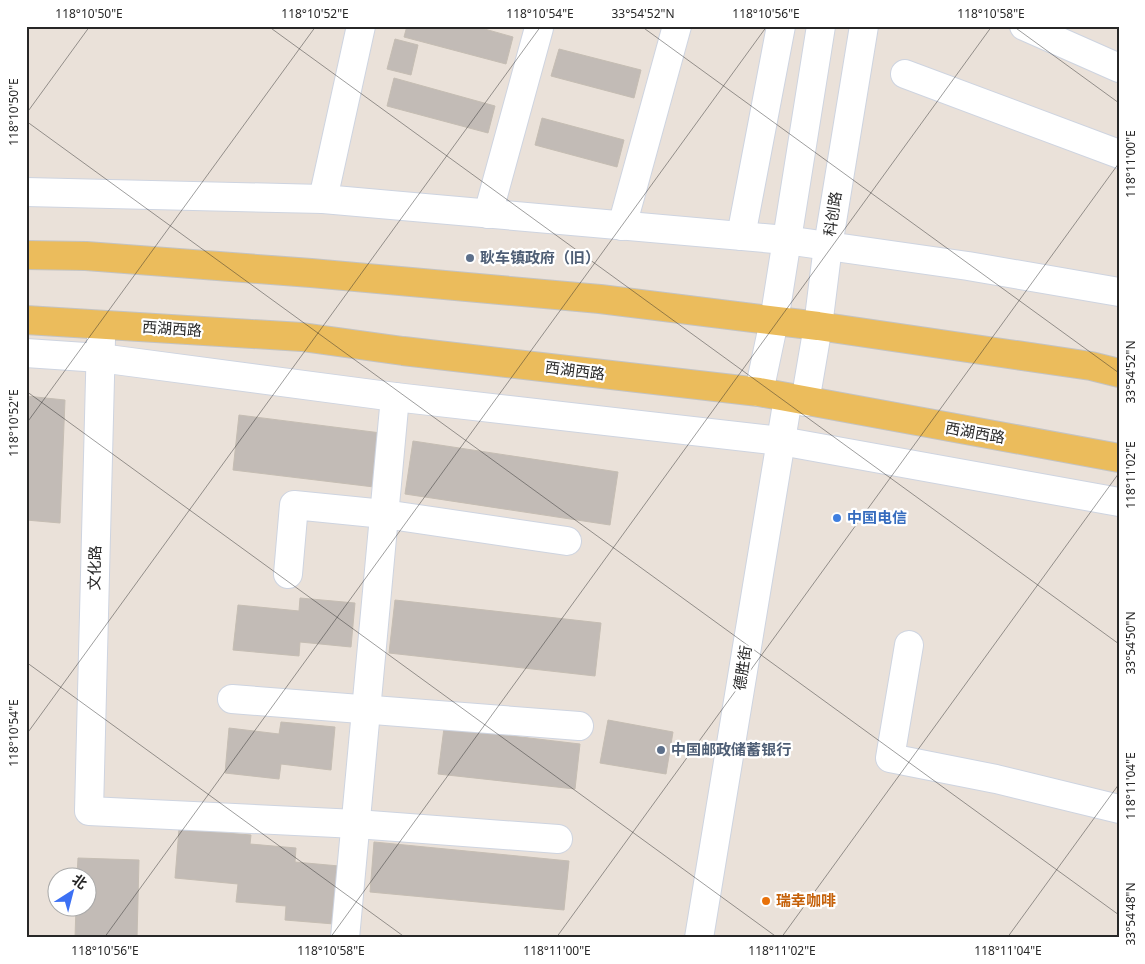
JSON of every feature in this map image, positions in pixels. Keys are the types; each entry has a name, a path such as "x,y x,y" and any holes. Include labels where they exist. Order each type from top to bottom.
{"main road":[{"path":"26,255 86,256 331,274 600,299 818,326 1091,366 1119,373"},
{"name":"西湖西路","path":"26,320 302,337 403,351 759,392 1119,458"}],"street":[{"path":"324,199 361,26"},
{"path":"622,226 677,26"},
{"path":"741,236 781,26"},
{"path":"759,392 774,321 821,26"},
{"name":"科创路","path":"797,400 818,326 828,246 864,26"},
{"path":"1024,26 1119,68"},
{"path":"488,214 542,27"},
{"path":"905,74 1119,154"},
{"path":"26,192 324,199 786,240 968,266 1119,292"},
{"name":"文化路","path":"101,325 89,812 356,824"},
{"path":"26,353 100,358 395,397 781,441 1119,502"},
{"path":"345,938 395,397"},
{"name":"德胜街","path":"699,938 781,441 797,400"},
{"path":"288,574 294,505 384,514 567,541"},
{"path":"909,645 890,758 996,779 1119,809"},
{"path":"232,699 579,726"},
{"path":"356,824 558,839"}],"building":[{"path":"407,26 474,26 513,37 506,64 404,37"},
{"path":"395,39 418,45 411,75 387,69"},
{"path":"559,49 641,70 634,98 551,76"},
{"path":"394,78 495,106 488,133 387,106"},
{"path":"542,118 624,140 617,167 535,145"},
{"path":"26,396 65,400 60,523 26,520"},
{"path":"239,415 381,433 374,487 233,470"},
{"path":"413,441 618,472 610,525 405,494"},
{"path":"300,598 355,603 351,647 300,642 299,656 233,650 238,605 299,611"},
{"path":"395,600 601,623 595,676 389,653"},
{"path":"608,720 673,732 666,774 600,763"},
{"path":"281,722 335,727 331,770 281,764 279,779 225,773 229,728 279,734"},
{"path":"444,728 580,744 575,789 438,774"},
{"path":"179,829 251,835 250,844 296,848 295,862 339,866 334,924 285,920 286,906 236,902 238,884 175,878"},
{"path":"374,842 569,861 564,910 370,892"},
{"path":"78,858 139,860 137,938 75,938 76,916 98,916 98,866 78,866"}],"place":[{"name":"耿车镇政府（旧）","path":"470,258"},
{"name":"中国电信","path":"837,518"},
{"name":"中国邮政储蓄银行","path":"661,750"},
{"name":"瑞幸咖啡","path":"766,901"}]}
